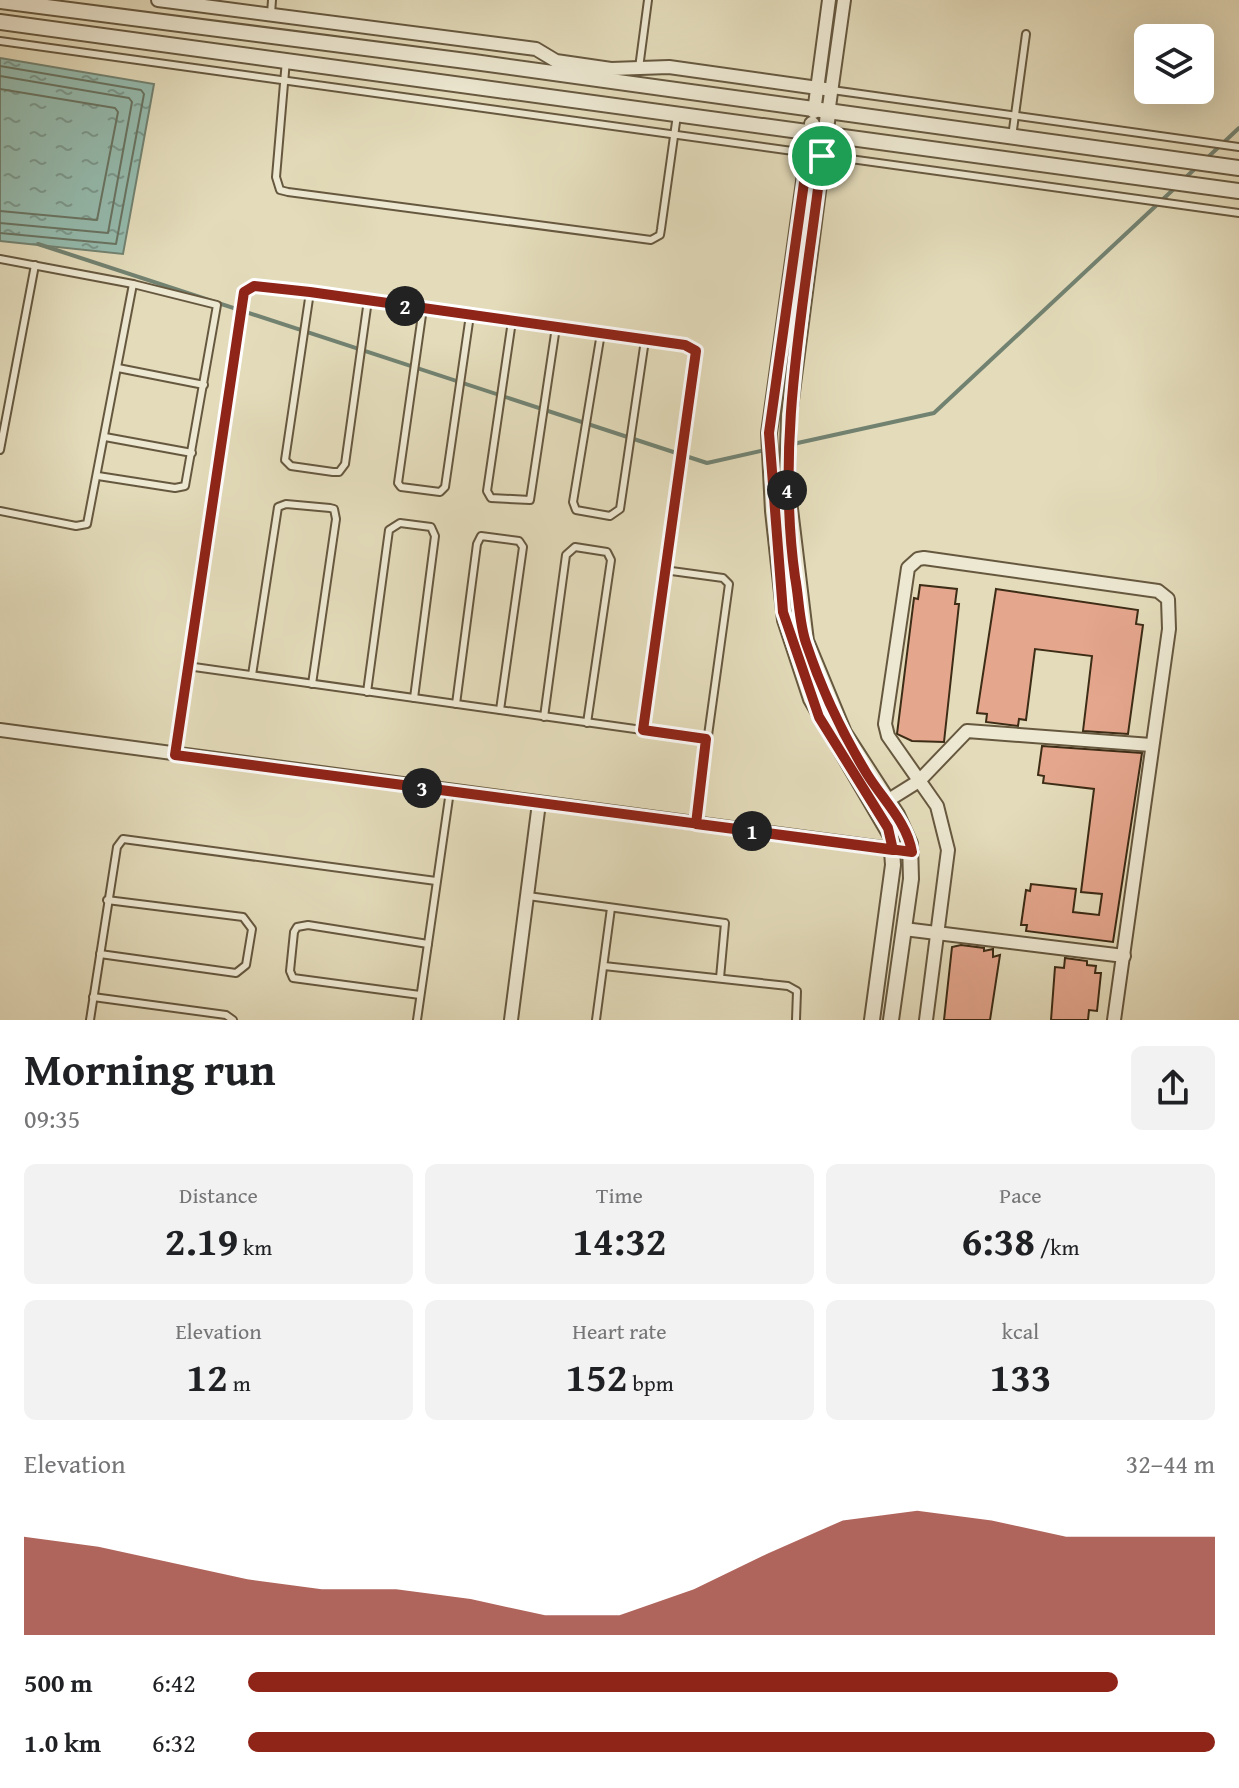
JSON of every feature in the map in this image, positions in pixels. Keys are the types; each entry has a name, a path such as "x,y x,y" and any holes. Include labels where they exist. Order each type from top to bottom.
{"street":[{"path":"158,0 536,49 556,61 611,69 669,67 832,90"},
{"path":"821,113 817,88 829,0"},
{"path":"844,0 832,90 821,113 770,449 785,620 819,717 888,828 893,850 872,1020"},
{"path":"0,1 459,60 821,113 1239,168"},
{"path":"0,22 1239,191"},
{"path":"815,155 787,445 793,558 806,641 844,733 908,836 912,852 891,1020"},
{"path":"926,1020 948,850 940,812 888,736 885,724 908,568 918,559 1164,594 1169,606 1169,629 1114,1020"},
{"path":"0,730 912,852"},
{"path":"887,801 919,781 967,731 1151,745"},
{"path":"511,1020 539,803"},
{"path":"904,929 1124,956"}],"lane":[{"path":"271,14 272,0"},
{"path":"639,68 648,0"},
{"path":"1012,138 1026,34"},
{"path":"0,41 1239,213"},
{"path":"286,60 276,177 280,190 288,192 651,240 660,235 678,114"},
{"path":"832,90 1239,147"},
{"path":"0,259 133,284 217,305 187,482 180,488 98,476"},
{"path":"0,450 35,265"},
{"path":"0,511 82,527 90,518 133,284"},
{"path":"175,755 244,292 254,286 685,345 696,351 643,730"},
{"path":"310,292 285,460 291,466 333,472 339,472 345,464 368,300"},
{"path":"423,308 398,483 427,491 440,492 445,487 470,315"},
{"path":"512,321 487,491 491,498 525,502 531,497 556,327"},
{"path":"601,333 573,502 576,510 610,516 620,509 645,340"},
{"path":"118,368 204,385"},
{"path":"105,437 192,453"},
{"path":"252,675 278,507 286,504 330,508 334,509 336,519 312,684"},
{"path":"367,692 389,530 400,523 431,527 435,536 414,698"},
{"path":"456,704 477,544 481,536 487,535 519,541 523,547 500,710"},
{"path":"544,717 566,555 575,547 607,552 611,560 587,723"},
{"path":"664,570 723,578 729,584 696,824"},
{"path":"187,666 706,739"},
{"path":"417,1020 450,791"},
{"path":"90,1020 107,900 117,847 123,839 131,837 436,881"},
{"path":"528,896 725,923 720,978"},
{"path":"100,954 236,973 246,965 252,929 243,917 107,900"},
{"path":"598,1020 611,908"},
{"path":"420,995 293,978 290,971 294,932 297,927 308,925 428,944"},
{"path":"604,966 794,987 798,996 796,1020"},
{"path":"93,997 226,1015 233,1020"}],"water":[{"path":"0,58 154,84 123,254 0,241"}],"building":[{"path":"920,585 957,589 955,604 959,604 944,742 912,741 897,734 914,598 918,599"},
{"path":"996,589 1138,610 1136,624 1143,625 1128,734 1083,731 1092,656 1035,649 1026,720 1019,719 1018,726 986,722 987,714 977,713"},
{"path":"1042,746 1142,753 1113,942 1026,931 1027,925 1021,925 1026,890 1030,891 1031,884 1076,889 1073,912 1099,915 1102,894 1081,892 1094,789 1043,783 1044,776 1038,775"},
{"path":"952,947 984,948 984,951 993,949 993,957 1000,955 990,1020 944,1020"},
{"path":"1065,958 1087,961 1087,965 1096,966 1095,973 1101,973 1097,1011 1089,1010 1088,1020 1051,1020 1055,967 1064,968"}],"waterway":[{"path":"1206,159 1239,128"},
{"path":"1185,178 1199,165"},
{"path":"793,444 934,413 1176,187"},
{"path":"38,244 707,463 765,450"}],"route":[{"path":"822,156 788,427 786,474 793,558 803,630 828,699 868,776 897,815 912,852 175,755 244,292 249,286 254,286 310,292 692,347 696,356 643,730 706,739 696,824 893,850 891,836 888,828 819,717 783,612 769,433 808,154 822,156"}]}
